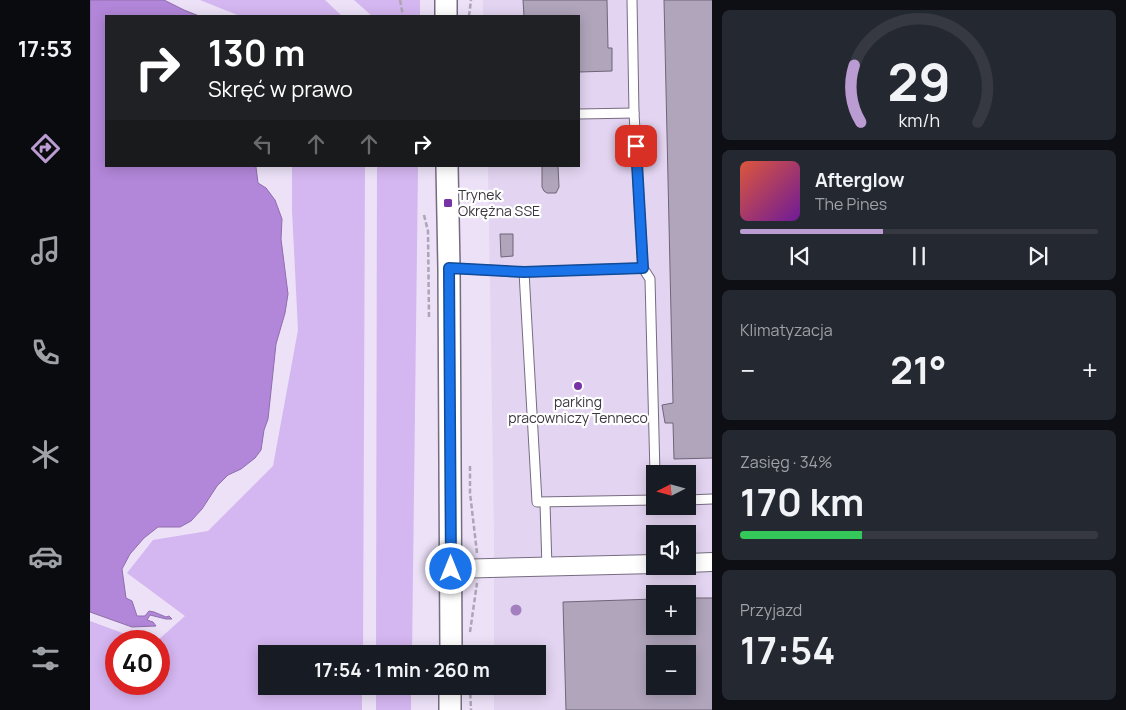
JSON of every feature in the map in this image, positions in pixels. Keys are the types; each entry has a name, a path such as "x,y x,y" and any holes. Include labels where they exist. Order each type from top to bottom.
{"street":[{"path":"446,0 446,15"},
{"path":"447,167 450,645"},
{"path":"696,563 712,562"},
{"path":"451,569 646,564"},
{"path":"450,695 450,710"}],"lane":[{"path":"632,0 634,113 643,268 650,279 655,465"},
{"path":"580,114 634,113"},
{"path":"449,268 524,272 643,268"},
{"path":"524,272 537,502 646,500"},
{"path":"696,500 712,499"},
{"path":"545,502 546,566"}],"path":[{"path":"400,0 403,15"},
{"path":"469,15 472,0"},
{"path":"424,215 428,230 429,319"},
{"path":"470,464 470,494 478,568 470,640"},
{"path":"470,695 471,710"}],"shaded area":[{"path":"90,0 164,0 196,15 105,15 105,167 256,167 258,183 266,188 275,200 282,219 281,239 288,294 285,313 276,344 268,419 261,450 255,458 241,469 228,475 217,486 202,509 191,521 180,527 158,527 144,538 130,554 122,569 126,598 132,601 137,616 145,616 149,611 166,617 169,616 172,619 150,615 147,620 153,622 156,626 132,627 90,612"},
{"path":"200,0 325,0 341,15 238,15"},
{"path":"354,0 420,0 420,15 371,15"},
{"path":"483,0 712,0 712,710 494,710 494,695 546,695 546,645 494,645 488,167 580,167 580,15 483,15"},
{"path":"292,167 365,167 363,645 258,645 258,695 362,695 362,710 90,710 90,621 114,630 105,630 105,695 170,695 169,630 185,616 127,573 153,540 208,531 273,466 298,330 292,210"},
{"path":"377,167 418,167 412,645 376,645"},
{"path":"376,695 411,695 411,710 376,710"}],"building":[{"path":"523,0 607,0 608,48 612,48 612,71 580,72 580,15 524,15"},
{"path":"664,0 712,0 712,458 674,459 673,423 665,423 662,405 673,403"},
{"path":"542,167 558,167 559,187 556,193 547,193 542,187"},
{"path":"500,234 513,234 513,256 501,257"},
{"path":"696,598 712,598 712,710 566,710 563,602 646,599 646,635 696,635"}],"place":[{"name":"Trynek Okrężna SSE","path":"448,203"},
{"name":"parking pracowniczy Tenneco","path":"578,386"}],"route":[{"path":"451,569 449,268 524,272 643,268 636,146"}]}
